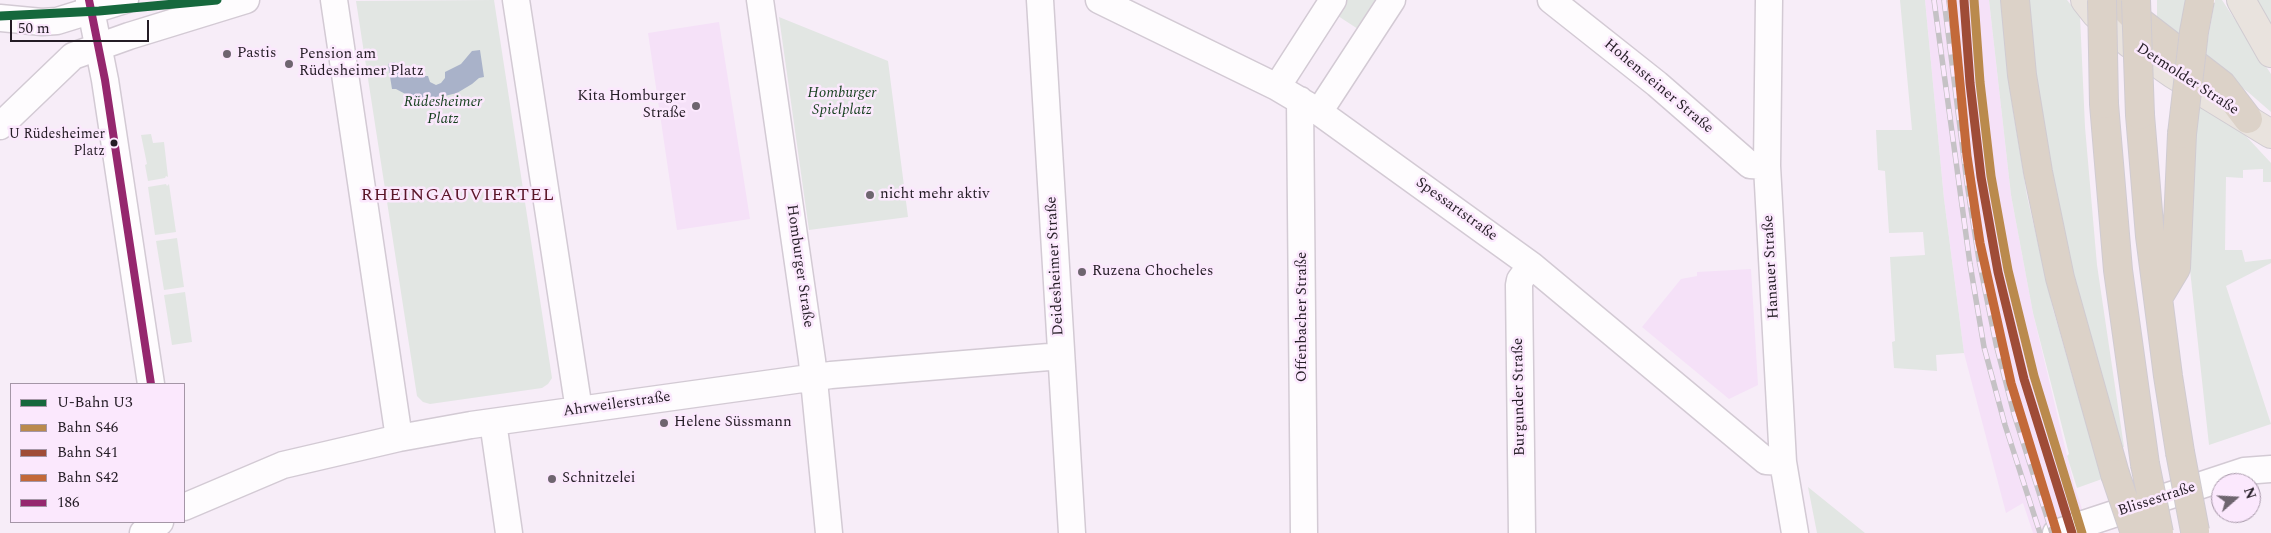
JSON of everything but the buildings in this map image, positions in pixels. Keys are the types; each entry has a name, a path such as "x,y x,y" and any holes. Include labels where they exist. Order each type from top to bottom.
{"highway":[{"path":"2015,0 2022,75 2038,172 2060,278 2115,474 2135,533"},
{"path":"2102,0 2104,104 2118,270 2145,464 2159,533"},
{"path":"2117,0 2135,18 2222,85 2248,120"},
{"path":"2136,0 2140,115 2150,236 2180,452 2195,532"},
{"path":"2158,298 2173,276 2177,258 2182,134 2194,32 2200,0"}],"main road":[{"name":"Detmolder Straße","path":"2086,0 2096,14 2129,43 2173,74 2271,134"},
{"path":"2241,0 2271,53"}],"street":[{"path":"0,18 42,22 57,21 90,5 125,0"},
{"path":"0,126 60,66 73,56 98,46 246,0"},
{"path":"334,0 399,438"},
{"path":"516,0 579,410"},
{"name":"Homburger Straße","path":"760,0 814,378 829,533"},
{"name":"Deidesheimer Straße","path":"1040,0 1072,533"},
{"name":"Spessartstraße","path":"1099,0 1277,87 1310,106 1531,265 1766,461 1783,462"},
{"path":"1277,87 1333,0"},
{"path":"1310,106 1392,0"},
{"name":"Hohensteiner Straße","path":"1551,0 1657,84 1750,165 1767,166"},
{"name":"Hanauer Straße","path":"1769,0 1767,166 1783,462 1795,533"},
{"path":"90,5 150,383"},
{"name":"Offenbacher Straße","path":"1304,533 1310,106"},
{"name":"Burgunder Straße","path":"1522,533 1519,285 1520,280 1531,265"},
{"name":"Ahrweilerstraße","path":"185,507 283,465 399,438 493,422 814,378 1061,356"},
{"path":"493,422 509,533"},
{"name":"Blissestraße","path":"2056,533 2244,471 2271,454"},
{"name":"Blissestraße","path":"2244,471 2271,469"},
{"path":"143,533 158,523"}],"shaded area":[{"path":"1925,0 1989,0 2011,195 2033,313 2074,485 2090,533 2033,533 2023,503 2006,513 1964,353 1944,199"},
{"name":"Kita Homburger Straße","path":"719,22 750,219 677,230 648,33"},
{"path":"1751,269 1758,385 1729,399 1642,327 1681,279 1697,276 1697,272"}],"green space":[{"name":"Rüdesheimer Platz","path":"494,0 552,378 542,388 430,404 423,402 417,396 356,1"},
{"path":"1344,0 1382,0 1361,31 1335,14"},
{"path":"1900,0 1925,0 1944,199 1964,353 1936,355 1937,371 1894,368 1892,342 1895,341 1890,257 1925,255 1923,232 1889,233 1885,171 1878,170 1876,130 1912,130"},
{"path":"1989,0 2001,0 2012,104 2027,196 2053,309 2102,479 2077,488 2067,456 2069,454 2033,313 2011,195"},
{"path":"2023,0 2067,0 2080,16 2085,127 2097,265 2124,447 2116,449 2073,301"},
{"path":"2157,0 2190,0 2181,45 2157,28"},
{"path":"2215,0 2222,0 2271,74 2271,112 2248,92 2204,61"},
{"path":"2255,0 2271,0 2271,28"},
{"name":"Homburger Spielplatz","path":"779,17 888,61 908,217 809,230"},
{"path":"2198,104 2245,135 2271,163 2271,182 2263,182 2263,169 2243,170 2243,178 2226,177 2225,250 2242,250 2245,262 2271,259 2271,263 2226,286 2271,424 2209,445 2190,270 2190,198"},
{"path":"151,134 153,143 164,142 168,177 148,181 145,165 147,164 141,135"},
{"path":"166,184 167,186 169,184 176,232 155,235 148,187"},
{"path":"177,238 184,287 164,290 156,241"},
{"path":"185,292 192,342 172,345 164,295"},
{"path":"1808,487 1865,533 1817,533"}],"water":[{"path":"480,50 484,77 479,78 457,93 428,100 411,97 396,89 392,89 388,64 394,62 401,69 417,76 428,76 430,82 436,85 445,78 445,72 461,64 472,51"}],"railway":[{"path":"1934,0 1970,264 1984,347 2005,425 2040,533"},
{"path":"1944,0 1967,183 1979,260 1996,344 2014,414 2052,533"}],"metro line":[{"name":"U3","path":"0,16 99,11 217,0"}],"rail line":[{"name":"S46","path":"1974,0 1980,82 1991,176 2008,270 2034,376 2082,533"},
{"name":"S42","path":"1952,1 1967,156 1980,243 2011,383 2057,533"},
{"name":"S41","path":"1964,1 1970,83 1981,177 1998,272 2024,379 2072,533"}],"transit line":[{"name":"186","path":"89,0 105,80 151,383"}],"place":[{"name":"Pastis","path":"227,54"},
{"name":"Pension am Rüdesheimer Platz","path":"289,64"},
{"name":"Kita Homburger Straße","path":"696,106"},
{"name":"U Rüdesheimer Platz","path":"114,143"},
{"name":"nicht mehr aktiv","path":"870,195"},
{"name":"Ruzena Chocheles","path":"1082,272"},
{"name":"Helene Süssmann","path":"664,423"},
{"name":"Schnitzelei","path":"552,479"}],"district":[{"name":"RHEINGAUVIERTEL","path":"458,196"}]}
